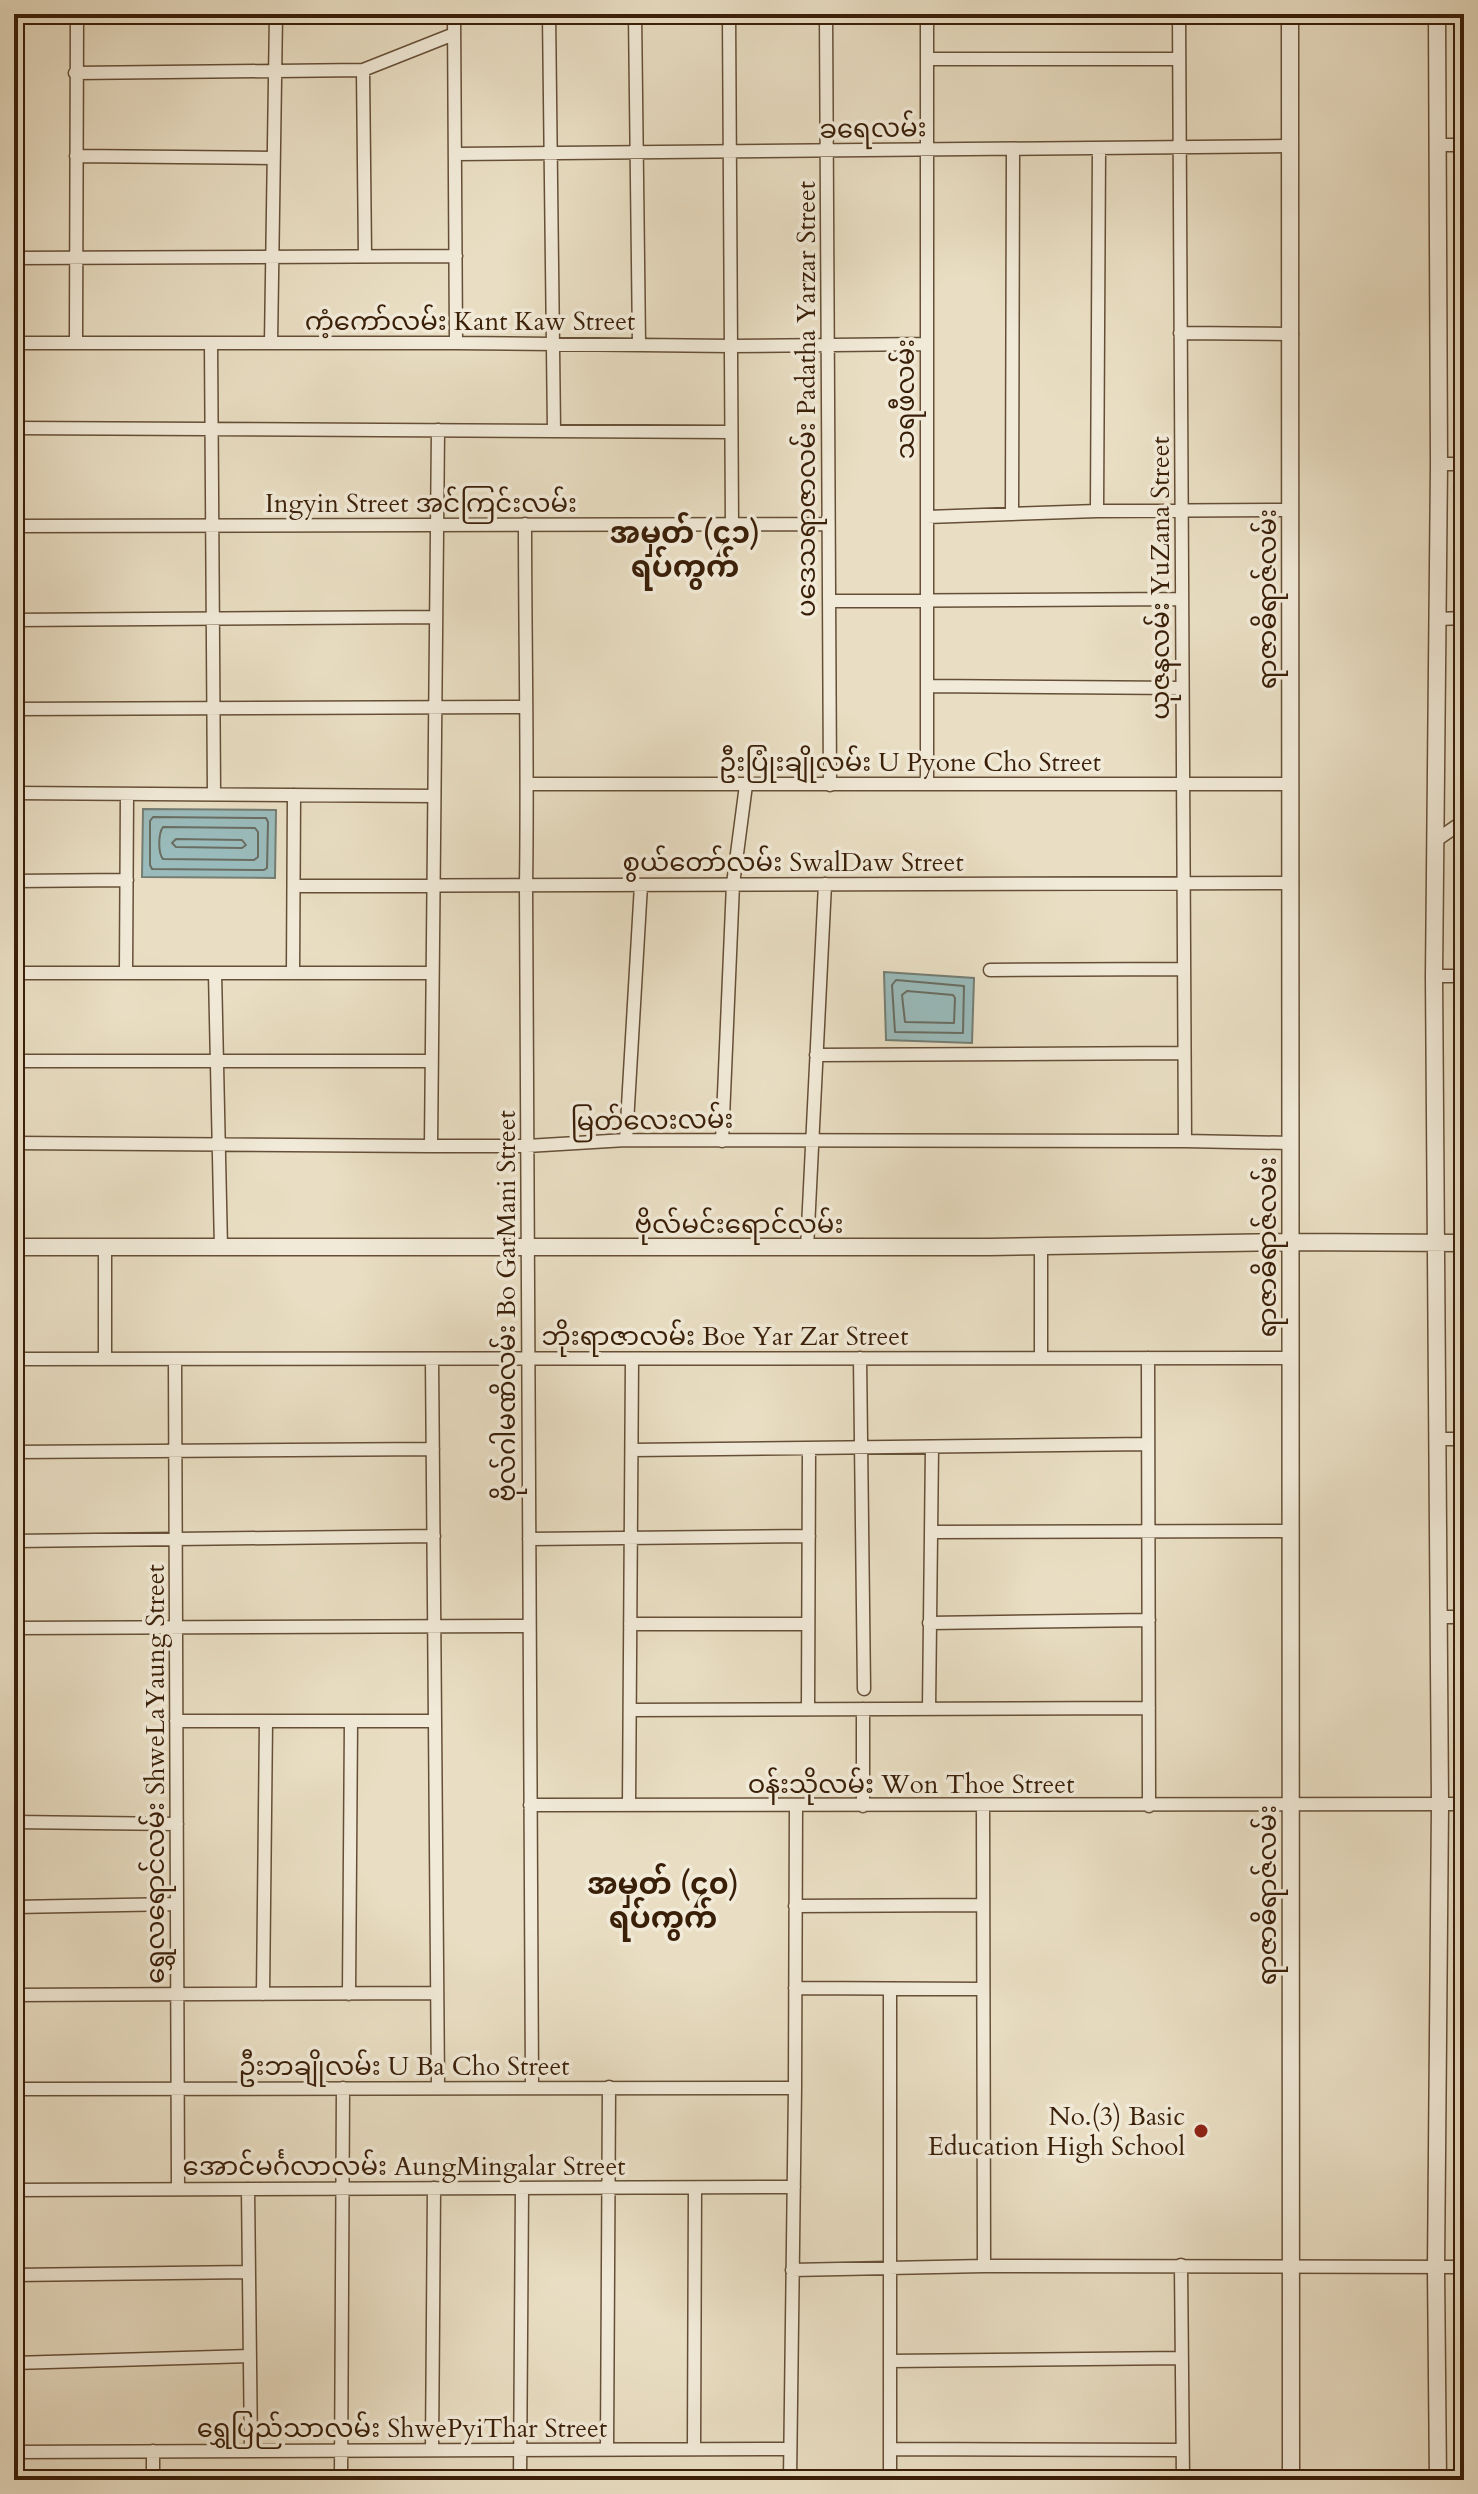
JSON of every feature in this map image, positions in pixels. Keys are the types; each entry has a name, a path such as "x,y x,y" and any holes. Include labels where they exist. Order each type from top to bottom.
{"street":[{"path":"76,343 77,14"},
{"path":"271,343 276,14"},
{"path":"454,14 456,343"},
{"path":"549,14 554,431"},
{"path":"635,14 639,344"},
{"path":"729,14 732,525"},
{"name":"ပဒေသရာဇာလမ်း Padatha Yarzar Street","path":"826,14 830,785"},
{"name":"သရဖီလမ်း","path":"927,14 927,784"},
{"name":"ယုဇနလမ်း YuZana Street","path":"1179,14 1185,1141"},
{"name":"ရာဇာဓိရာဇ်လမ်း","path":"1290,14 1291,1143 1304,1242 1291,1358 1291,2480"},
{"path":"1437,14 1439,464 1434,976 1420,1242 1436,1439 1440,1805 1436,2269 1438,2480"},
{"path":"75,73 363,70 454,34"},
{"path":"927,59 1179,59"},
{"path":"363,70 365,256"},
{"path":"1438,145 1464,145"},
{"name":"ခရေလမ်း","path":"455,154 1291,146"},
{"path":"1097,511 1099,148"},
{"path":"1012,512 1013,149"},
{"path":"76,156 273,158"},
{"path":"14,258 456,256"},
{"path":"1180,333 1292,334"},
{"name":"ကံ့ကော်လမ်း Kant Kaw Street","path":"14,343 927,344"},
{"path":"211,343 214,794"},
{"path":"14,428 731,432"},
{"path":"431,1146 438,430"},
{"path":"1439,464 1464,464"},
{"path":"927,517 1012,512 1291,510"},
{"name":"ဗိုလ်ဂါမဏိလမ်း Bo GarMani Street","path":"525,524 532,2087"},
{"name":"Ingyin Street အင်ကြင်းလမ်း","path":"14,526 828,524"},
{"path":"829,601 1182,599"},
{"path":"14,620 436,617"},
{"path":"1438,619 1464,618"},
{"path":"927,686 1182,688"},
{"path":"14,709 525,707"},
{"name":"ဦးပြုံးချိုလမ်း U Pyone Cho Street","path":"528,784 1291,784"},
{"path":"722,1141 733,884 746,785"},
{"path":"14,793 434,796"},
{"path":"126,973 127,794"},
{"path":"293,973 294,795"},
{"path":"1435,841 1464,821"},
{"path":"14,881 127,880"},
{"name":"စွယ်တော်လမ်း SwalDaw Street","path":"294,886 1292,883"},
{"path":"807,1248 825,884"},
{"path":"626,1140 641,885"},
{"path":"990,970 1184,969"},
{"path":"14,973 432,973"},
{"path":"215,973 221,1248"},
{"path":"1434,976 1464,976"},
{"path":"816,1055 1184,1053"},
{"path":"14,1061 432,1061"},
{"name":"မြတ်လေးလမ်း","path":"14,1143 527,1146 626,1140 1291,1143"},
{"name":"ဗိုလ်မင်းရောင်လမ်း","path":"14,1247 807,1248 1464,1243"},
{"path":"105,1246 105,1359"},
{"path":"1041,1246 1041,1358"},
{"path":"860,1358 864,1689"},
{"path":"1148,1358 1149,1806"},
{"name":"ဘိုးရာဇာလမ်း Boe Yar Zar Street","path":"14,1359 1291,1358"},
{"name":"ရွှေလရောင်လမ်း ShweLaYaung Street","path":"175,1359 178,2189"},
{"path":"432,1359 438,2087"},
{"path":"629,1805 632,1359"},
{"path":"1436,1439 1464,1439"},
{"path":"632,1450 1148,1444"},
{"path":"929,1709 932,1447"},
{"path":"808,1709 809,1448"},
{"path":"14,1452 433,1449"},
{"path":"931,1532 1291,1531"},
{"path":"14,1541 434,1536"},
{"path":"529,1539 809,1536"},
{"path":"1438,1617 1464,1617"},
{"path":"929,1623 1149,1620"},
{"path":"630,1624 808,1624"},
{"path":"14,1628 529,1626"},
{"path":"630,1710 1149,1708"},
{"path":"863,1709 863,1806"},
{"path":"176,1721 435,1721"},
{"path":"263,1994 266,1721"},
{"path":"349,1994 351,1721"},
{"name":"ဝန်းသိုလမ်း Won Thoe Street","path":"530,1805 1464,1804"},
{"path":"790,2480 796,1805"},
{"path":"983,1806 984,2266"},
{"path":"14,1822 177,1824"},
{"path":"14,1907 177,1904"},
{"path":"795,1906 983,1905"},
{"path":"795,1988 983,1989"},
{"path":"890,1989 890,2480"},
{"path":"14,1995 437,1993"},
{"path":"607,2449 609,2087"},
{"path":"341,2480 343,2088"},
{"name":"ဦးဘချိုလမ်း U Ba Cho Street","path":"14,2089 795,2088"},
{"name":"အောင်မင်္ဂလာလမ်း AungMingalar Street","path":"14,2190 794,2187"},
{"path":"432,2450 434,2188"},
{"path":"520,2480 522,2188"},
{"path":"694,2449 695,2188"},
{"path":"248,2189 251,2451"},
{"path":"792,2270 1181,2265 1464,2267"},
{"path":"1181,2265 1183,2480"},
{"path":"14,2275 249,2272"},
{"path":"14,2363 250,2356"},
{"path":"890,2361 1182,2358"},
{"name":"ရွှေပြည်သာလမ်း ShwePyiThar Street","path":"14,2452 790,2449"},
{"path":"890,2449 1182,2450"},
{"path":"153,2451 153,2480"}],"water":[{"path":"143,809 276,810 275,878 142,877"},
{"path":"884,972 974,978 972,1043 886,1040"}],"place":[{"name":"No.(3) Basic Education High School","path":"1201,2131"}],"district":[{"name":"အမှတ် (၄၁) ရပ်ကွက်","path":"685,550"},
{"name":"အမှတ် (၄၀) ရပ်ကွက်","path":"663,1901"}]}
